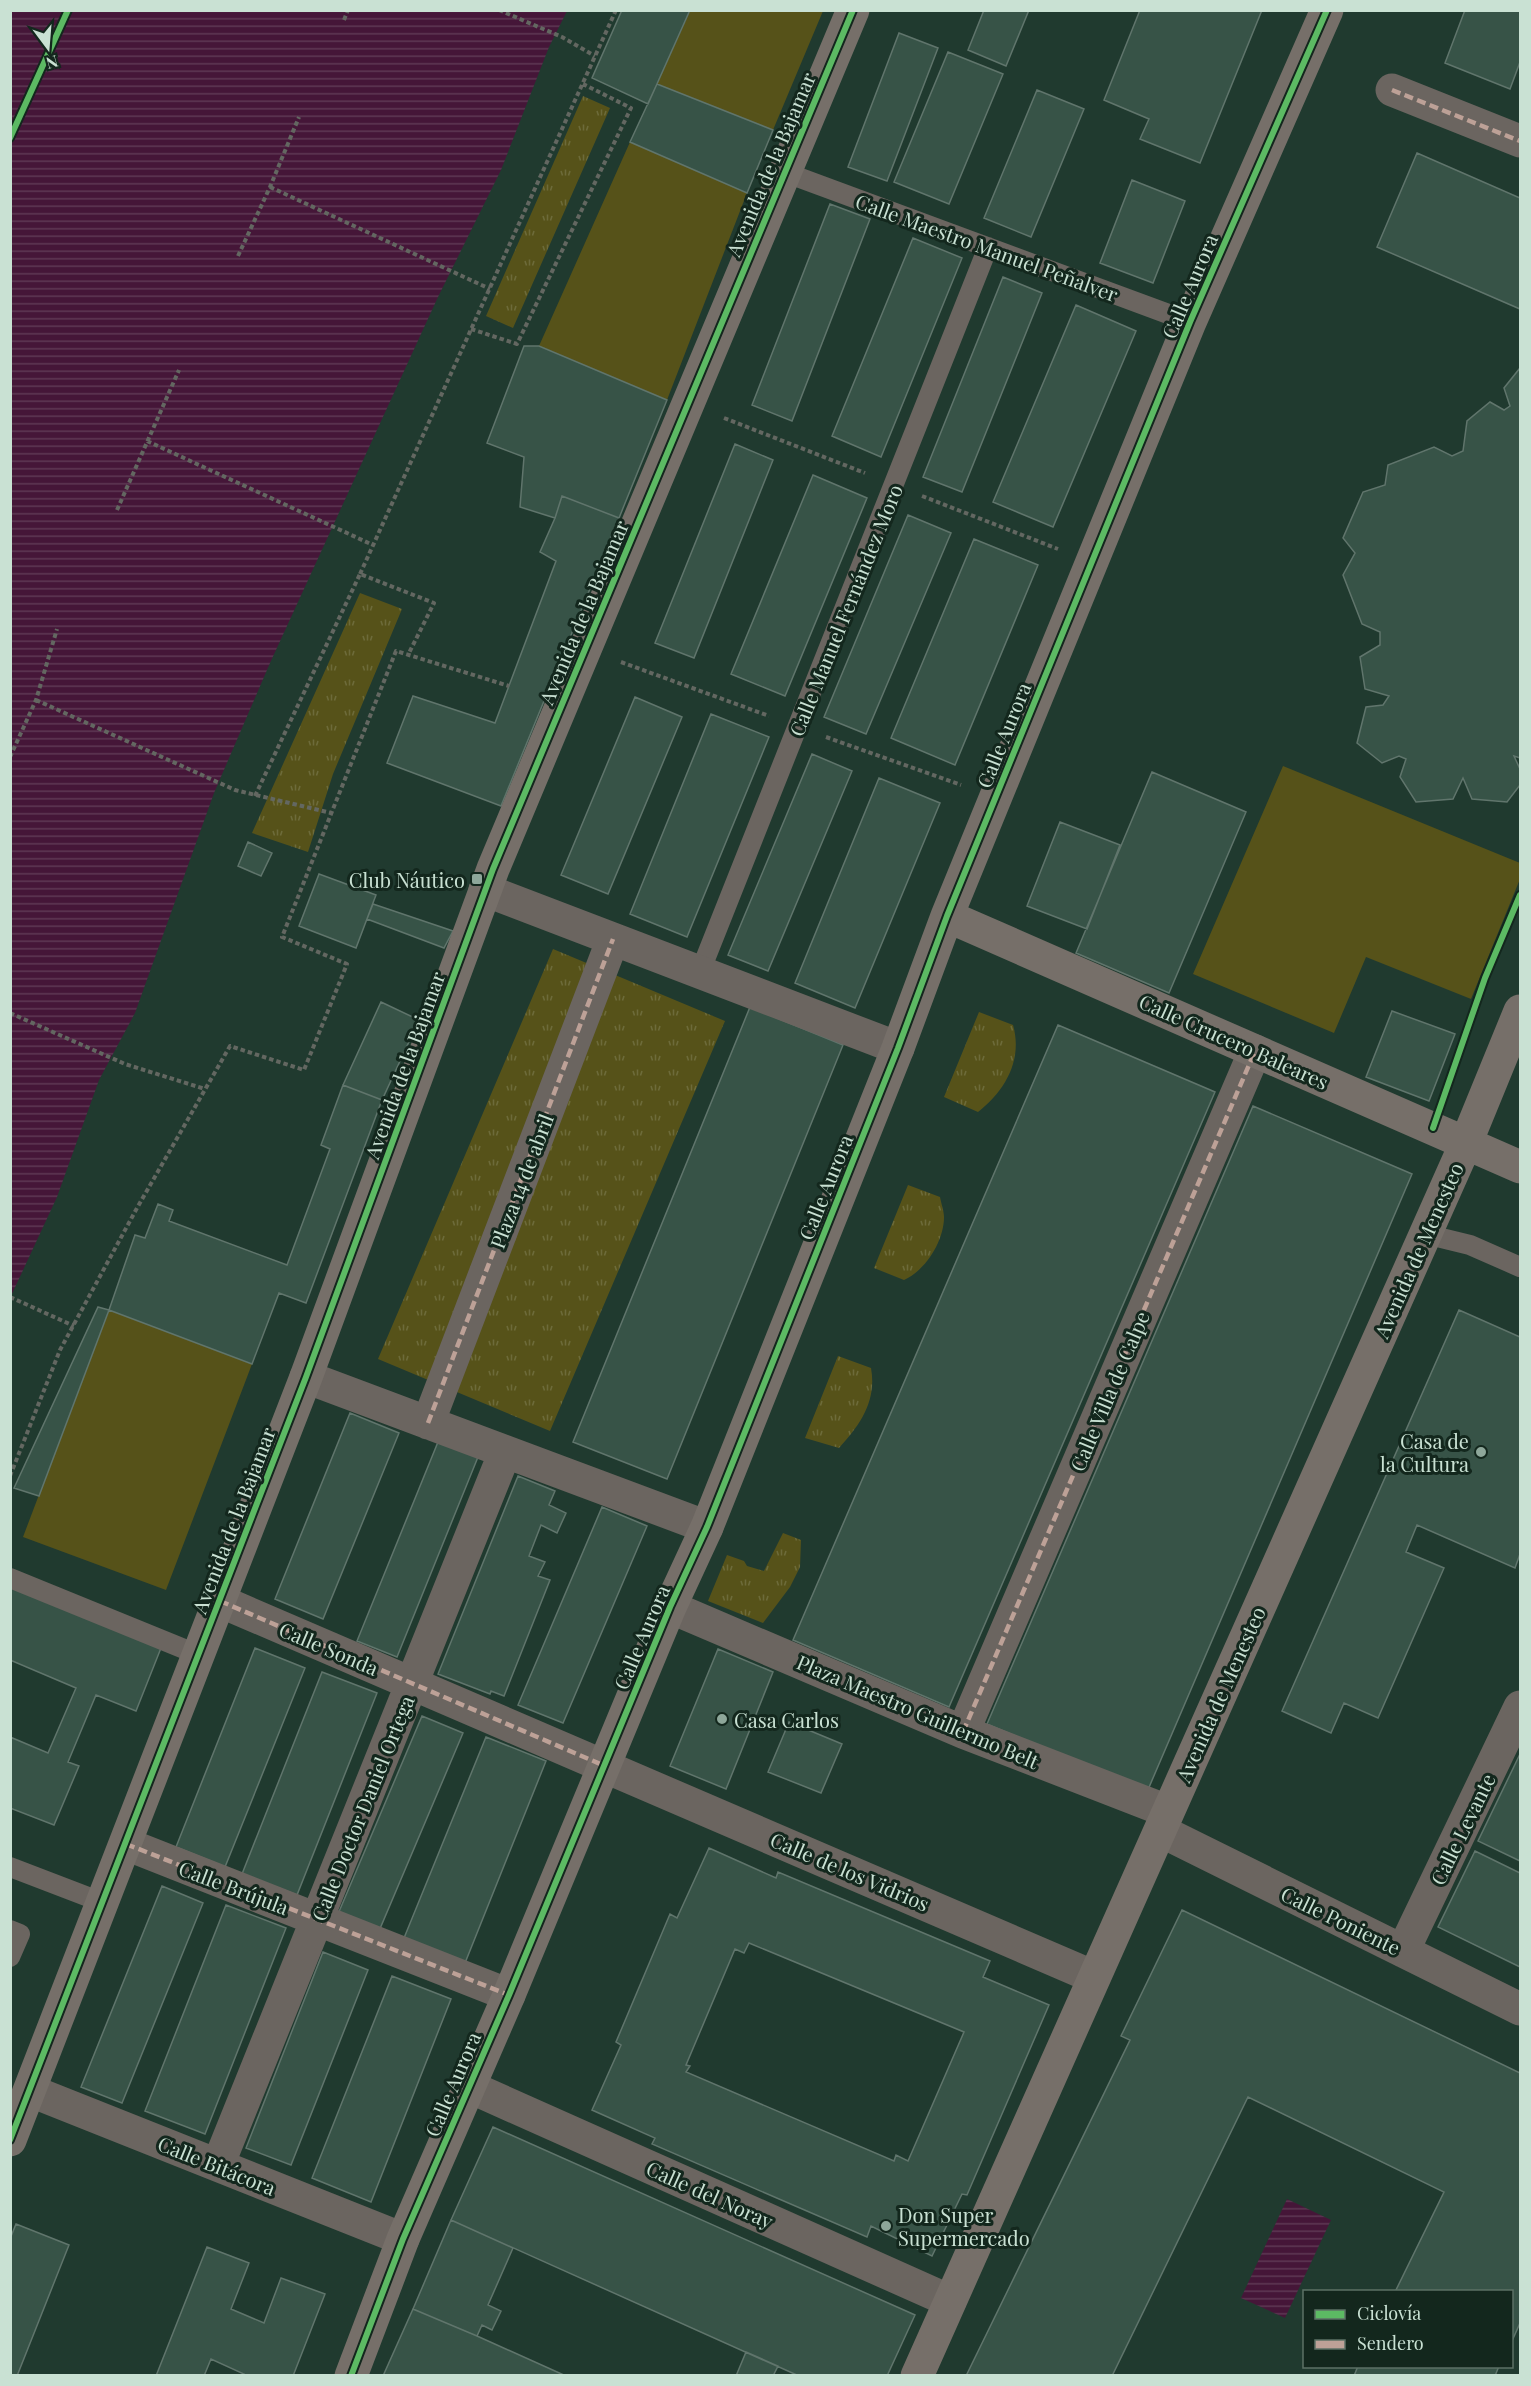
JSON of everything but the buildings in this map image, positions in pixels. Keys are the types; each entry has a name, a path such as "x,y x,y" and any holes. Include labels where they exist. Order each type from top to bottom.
{"street":[{"name":"Avenida de la Bajamar","path":"10,2140 104,1903 306,1377 439,991 485,890 853,10"},
{"name":"Calle Aurora","path":"351,2376 403,2239 509,1995 670,1607 707,1527 898,1048 947,916 1190,322 1327,10"},
{"path":"1392,90 1521,141"},
{"path":"485,890 898,1048"},
{"name":"Calle Crucero Baleares","path":"947,916 1521,1167"},
{"name":"Plaza 14 de abril","path":"428,1423 613,939"},
{"name":"Avenida de Menesteo","path":"917,2376 1466,1143 1521,1011"},
{"name":"Calle Villa de Calpe","path":"963,1731 1255,1051"},
{"path":"306,1377 707,1527"},
{"name":"Calle Doctor Daniel Ortega","path":"218,2165 505,1452"},
{"name":"Calle Sonda","path":"220,1601 605,1766"},
{"name":"Plaza Maestro Guillermo Belt","path":"670,1607 963,1731 1164,1821"},
{"name":"Calle Levante","path":"1403,1951 1521,1707"},
{"name":"Calle de los Vidrios","path":"605,1766 1094,1977"},
{"name":"Calle Poniente","path":"1164,1821 1403,1951 1521,2009"},
{"name":"Calle Brújula","path":"126,1844 509,1995"},
{"name":"Calle del Noray","path":"470,2087 950,2301"},
{"name":"Calle Bitácora","path":"31,2091 403,2239"}],"lane":[{"name":"Calle Maestro Manuel Peñalver","path":"784,172 1190,322"},
{"name":"Calle Manuel Fernández Moro","path":"700,972 988,247"},
{"path":"1425,1234 1470,1245 1521,1267"},
{"path":"10,1578 199,1655"},
{"path":"10,1867 104,1903"},
{"path":"10,1930 20,1934 10,1957"}],"path":[{"path":"344,20 348,10"},
{"path":"499,10 562,37 596,56"},
{"path":"255,796 360,574 616,10"},
{"path":"471,329 517,344 631,108 583,84"},
{"path":"238,256 299,117"},
{"path":"270,187 490,289"},
{"path":"117,510 179,370"},
{"path":"147,441 373,545"},
{"path":"360,574 434,603 408,655"},
{"path":"10,757 36,700 57,629"},
{"path":"10,1476 60,1350 136,1208 230,1046 304,1070 347,964 282,937 396,651 509,686"},
{"path":"36,700 235,790 332,813"},
{"path":"10,1013 125,1064 205,1089"},
{"path":"10,1297 74,1326"}],"green space":[{"path":"690,11 823,11 773,130 657,84"},
{"path":"583,96 610,108 513,328 486,316"},
{"path":"630,142 747,193 667,400 539,346"},
{"path":"360,593 402,609 333,774 308,852 252,833"},
{"path":"1283,766 1520,863 1520,879 1471,999 1366,957 1334,1033 1193,974"},
{"path":"553,949 725,1021 550,1431 378,1359"},
{"path":"979,1012 1013,1025 1016,1050 1004,1084 988,1104 978,1112 944,1097"},
{"path":"908,1185 940,1197 944,1217 941,1236 932,1254 920,1269 904,1280 874,1268"},
{"path":"109,1310 252,1364 166,1590 23,1537"},
{"path":"838,1356 871,1368 872,1380 865,1412 839,1448 805,1438"},
{"path":"783,1533 801,1540 800,1567 790,1587 763,1623 708,1601 727,1555 744,1561 747,1566 764,1571"}],"shaded area":[{"path":"11,10 567,11 549,47 501,170 438,297 270,663 214,793 135,1013 99,1080 57,1197 11,1296"},
{"path":"1287,2199 1331,2220 1285,2318 1241,2298"}],"ferry route":[{"path":"10,138 68,10"}],"marked path":[{"path":"1392,90 1520,141"},
{"path":"428,1423 613,939"},
{"path":"963,1732 1255,1051"},
{"path":"220,1601 605,1766"},
{"path":"126,1844 509,1995"}],"cycle path":[{"path":"10,138 68,10"},
{"path":"10,2140 306,1377 493,869 853,10"},
{"path":"351,2376 403,2239 509,1995 670,1607 707,1527 898,1048 947,916 1190,322 1327,10"},
{"path":"1433,1128 1485,978 1520,895"}],"place":[{"name":"Club Náutico","path":"477,879"},
{"name":"Casa de la Cultura","path":"1481,1452"},
{"name":"Casa Carlos","path":"722,1719"},
{"name":"Don Super Supermercado","path":"886,2226"}]}
